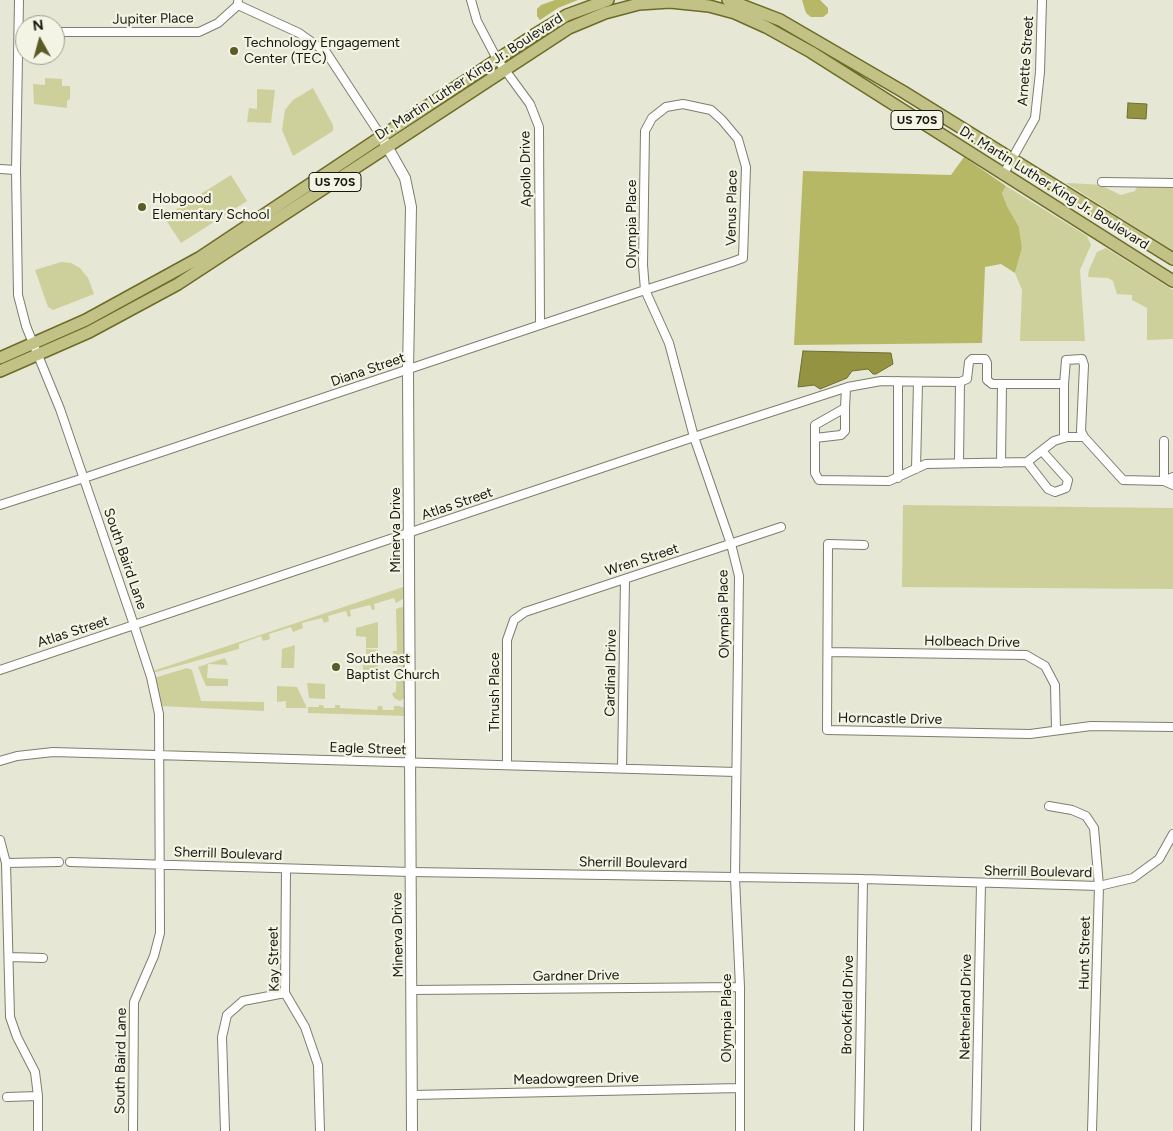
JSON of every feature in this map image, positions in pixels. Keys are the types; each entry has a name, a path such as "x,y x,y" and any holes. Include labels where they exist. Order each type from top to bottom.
{"main road":[{"name":"Dr. Martin Luther King Jr. Boulevard","path":"0,358 86,320 199,258 497,59 567,15 608,0"},
{"name":"Dr. Martin Luther King Jr. Boulevard","path":"728,0 780,20 1011,158 1173,259"},
{"name":"Dr. Martin Luther King Jr. Boulevard","path":"0,371 38,356 129,312 178,284 569,28 595,17 639,4 670,1 685,1 735,13 766,27 811,52 1173,281"}],"street":[{"name":"South Baird Lane","path":"19,0 20,15"},
{"name":"Apollo Drive","path":"471,0 477,21 497,59 530,104 540,127 540,326"},
{"name":"Arnette Street","path":"1003,175 1035,118 1040,72 1042,0"},
{"name":"Jupiter Place","path":"65,32 199,32 218,23 238,2"},
{"name":"Minerva Drive","path":"238,2 299,33 326,52 388,147 405,178 411,207 408,370 412,1131"},
{"name":"South Baird Lane","path":"21,65 16,170 18,295 26,326 60,408 134,625 151,676 157,704 161,755 160,932 154,956 134,1002 133,1131"},
{"name":"Venus Place","path":"683,104 711,110 738,139 746,167 743,258"},
{"name":"Olympia Place","path":"683,104 666,107 652,118 645,131 645,290 669,343 694,437 731,544 739,576 735,878 740,987 740,1131"},
{"path":"0,169 16,170"},
{"path":"1102,182 1173,183"},
{"name":"Diana Street","path":"0,505 743,258"},
{"path":"959,463 960,382 967,380 968,362 972,359 985,359 987,363 987,380 992,384 1064,384"},
{"path":"1064,438 1066,360 1082,359 1084,373 1082,431 1084,437 1123,480 1164,481 1173,485"},
{"path":"898,381 898,478"},
{"name":"Atlas Street","path":"0,670 410,534 694,437 846,388 861,384 898,381 960,382"},
{"path":"916,469 918,382"},
{"path":"1001,463 1002,384"},
{"path":"815,438 841,435 845,431 846,388"},
{"path":"845,408 815,425 815,473 819,480 889,482 926,464 1027,462 1054,441 1064,438 1084,437"},
{"path":"1164,441 1164,481"},
{"path":"1027,462 1048,489 1055,492 1066,488 1068,480 1042,450"},
{"path":"1164,481 1173,477"},
{"name":"Wren Street","path":"514,620 525,612 781,527"},
{"name":"Horncastle Drive","path":"864,545 828,544 827,730 1030,734 1091,726 1173,727"},
{"name":"Cardinal Drive","path":"622,768 625,579"},
{"name":"Thrush Place","path":"507,765 507,640 509,629 514,620"},
{"name":"Holbeach Drive","path":"828,652 1026,655 1044,666 1053,679 1056,697 1056,730"},
{"name":"Eagle Street","path":"0,761 17,756 53,752 736,772"},
{"name":"Hunt Street","path":"1049,806 1072,810 1086,816 1094,828 1099,886 1092,1131"},
{"name":"Sherrill Boulevard","path":"70,862 411,872 863,879 1099,886 1133,878 1159,859 1173,834"},
{"path":"0,840 6,863 10,957 10,1017 17,1037 35,1072 38,1096 38,1131"},
{"path":"6,863 59,862"},
{"name":"Kay Street","path":"286,869 285,993 305,1027 318,1065 320,1131"},
{"name":"Brookfield Drive","path":"859,1131 863,879"},
{"name":"Netherland Drive","path":"976,1131 981,883"},
{"path":"10,957 43,958"},
{"name":"Gardner Drive","path":"412,990 740,987"},
{"path":"225,1131 222,1037 227,1015 244,1002 285,993"},
{"name":"Meadowgreen Drive","path":"412,1095 740,1088"},
{"path":"7,1097 38,1096"}],"green space":[{"path":"45,78 62,79 62,86 70,86 70,99 67,101 67,108 34,104 33,84 45,85"},
{"path":"313,88 333,125 333,131 293,156 282,130 285,110 293,100"},
{"path":"257,89 275,90 271,123 247,122 249,108 257,109"},
{"path":"231,175 247,201 181,243 164,217"},
{"path":"1066,183 1105,185 1104,187 1121,195 1135,191 1138,185 1173,186 1173,251"},
{"path":"1006,186 1087,236 1091,245 1080,270 1085,341 1020,341 1022,290 1015,273 1022,248 1019,227 1002,193"},
{"path":"1106,248 1173,290 1173,339 1147,340 1147,308 1132,300 1132,295 1117,294 1113,281 1108,278 1088,277 1097,252"},
{"path":"61,262 71,263 80,268 88,278 94,294 53,310 48,307 35,270"},
{"path":"903,505 1173,508 1173,589 902,587"},
{"path":"406,586 406,597 396,603 394,598 374,604 375,609 372,610 370,605 350,610 351,616 348,617 346,611 328,616 329,621 324,623 322,618 302,623 303,628 293,632 291,627 269,634 270,639 263,641 261,636 239,644 239,649 156,672 153,671"},
{"path":"405,608 406,697 400,701 394,698 392,693 396,692 397,661 393,661 393,651 397,651 396,609"},
{"path":"378,622 378,648 366,648 366,637 356,636 356,628"},
{"path":"295,645 294,668 281,668 282,649"},
{"path":"366,649 378,650 378,671 363,670 363,658 366,657"},
{"path":"225,658 228,665 208,664 207,678 228,679 228,686 206,686 198,667"},
{"path":"187,668 192,670 201,701 264,702 264,711 160,706 154,678"},
{"path":"307,683 325,684 325,699 309,698"},
{"path":"277,686 297,687 307,708 286,708 286,701 277,702"},
{"path":"319,705 323,705 324,708 335,708 335,705 340,705 340,708 377,710 378,706 382,706 383,710 394,710 394,706 399,706 405,708 407,716 308,713 308,707 319,707"}],"shaded area":[{"path":"555,0 578,0 558,8 540,20 537,16 537,9 541,5"},
{"path":"802,0 820,0 828,8 828,13 823,17 811,17 806,13"},
{"path":"1128,103 1147,104 1146,119 1127,118"},
{"path":"964,157 1006,186 1002,193 1019,227 1022,248 1015,273 1001,264 985,267 982,343 794,345 803,171 951,175"},
{"path":"803,351 891,353 893,364 876,374 873,374 868,369 852,371 847,378 820,389 814,385 798,387"}],"place":[{"name":"Technology Engagement Center (TEC)","path":"234,51"},
{"name":"Hobgood Elementary School","path":"142,207"},
{"name":"Southeast Baptist Church","path":"336,667"}]}
